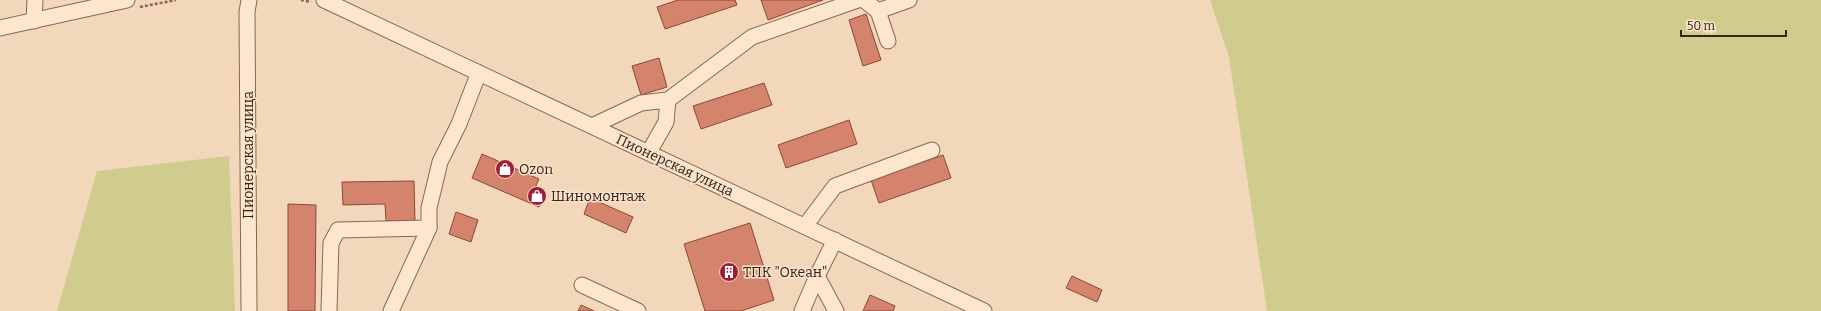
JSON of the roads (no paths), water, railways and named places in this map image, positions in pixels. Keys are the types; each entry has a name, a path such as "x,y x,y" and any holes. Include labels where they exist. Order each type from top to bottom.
{"street":[{"path":"34,21 35,0"},
{"path":"0,28 127,0"},
{"name":"Пионерская улица","path":"249,0 247,12 249,311"},
{"name":"Пионерская улица","path":"324,0 984,311"},
{"path":"592,126 641,103 668,100 752,37 858,0"},
{"path":"864,0 878,11 888,42"},
{"path":"878,11 909,0"},
{"path":"391,311 430,228 429,208 440,162 459,124 476,80 477,72"},
{"path":"649,152 666,122 668,100"},
{"path":"805,226 835,186 932,150"},
{"path":"330,311 331,243 338,230 430,228"},
{"path":"802,311 835,240"},
{"path":"817,276 836,311"},
{"path":"582,285 638,311"}],"place":[{"name":"Ozon","path":"505,169"},
{"name":"Шиномонтаж","path":"537,196"},
{"name":"ТПК \"Океан\"","path":"729,272"}]}
